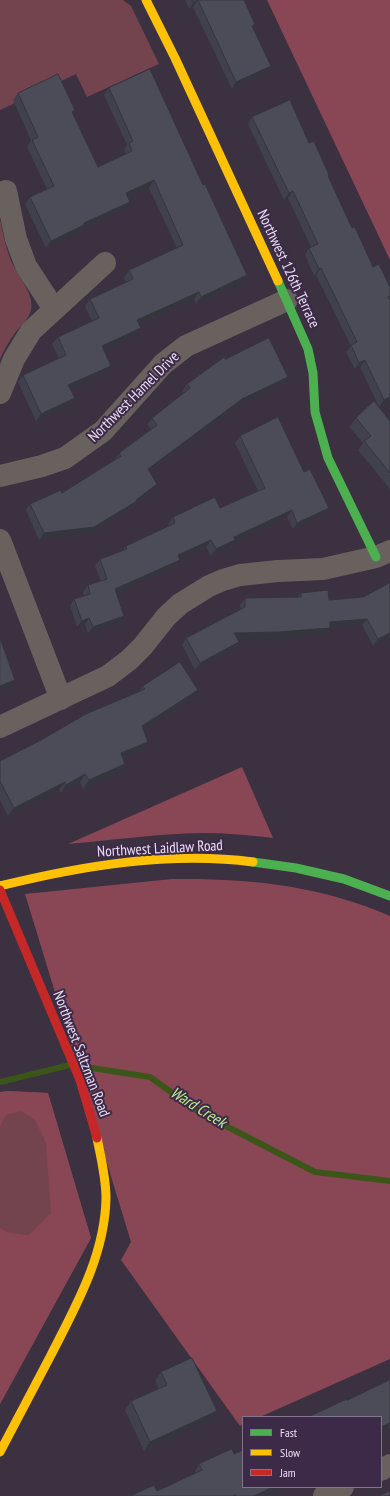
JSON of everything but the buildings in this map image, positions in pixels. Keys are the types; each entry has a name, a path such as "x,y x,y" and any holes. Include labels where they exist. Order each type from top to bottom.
{"street":[{"name":"Northwest 126th Terrace","path":"146,0 175,58 301,330 308,349 313,373 315,412 328,458 383,554"},
{"path":"6,190 16,239 26,266 54,309"},
{"path":"0,393 14,359 32,331 105,263"},
{"name":"Northwest Hamel Drive","path":"0,476 42,466 71,454 103,431 163,364 186,346 287,300"},
{"path":"0,540 61,699"},
{"path":"0,727 108,676 129,660 143,646 166,617 180,604 209,586 240,575 278,571 323,569 383,554"},
{"name":"Northwest Laidlaw Road","path":"0,886 23,879 82,868 142,861 218,859 282,866 330,875 369,887 390,896"},
{"name":"Northwest Saltzman Road","path":"0,890 82,1086 95,1128 104,1175 106,1197 105,1214 90,1276 71,1316 0,1452"},
{"path":"324,1496 341,1488"}],"shaded area":[{"path":"0,0 123,0 131,6 159,64 87,97 76,74 0,110"},
{"path":"267,0 390,0 390,260"},
{"path":"0,219 10,258 29,294 32,307 29,316 17,330 0,359"},
{"path":"242,767 273,838 238,834 202,833 68,844"},
{"path":"172,879 228,880 256,882 310,890 363,905 390,916 390,1359 262,1416 242,1416 242,1425 240,1426 121,1260 131,1242 25,894"},
{"path":"0,1092 48,1093 91,1238 0,1404"},
{"path":"0,1092 48,1093 91,1238 0,1404 0,1228 9,1233 29,1235 51,1213 46,1143 35,1120 21,1111 6,1115 0,1126"}],"waterway":[{"name":"Ward Creek","path":"0,1082 70,1065"},
{"name":"Ward Creek","path":"79,1066 150,1077 199,1112 315,1172 390,1181"}],"traffic: fast":[{"path":"278,281 308,349 313,373 315,412 328,458 376,557"},
{"path":"253,862 296,868 344,879 390,896"}],"traffic: slow":[{"path":"146,0 175,58 278,281"},
{"path":"0,886 62,872 125,862 189,858 253,862"},
{"path":"0,1452 70,1318 88,1280 95,1260 104,1219 106,1198 104,1176 97,1138"}],"traffic: jam":[{"path":"0,890 80,1080 97,1138"}]}
